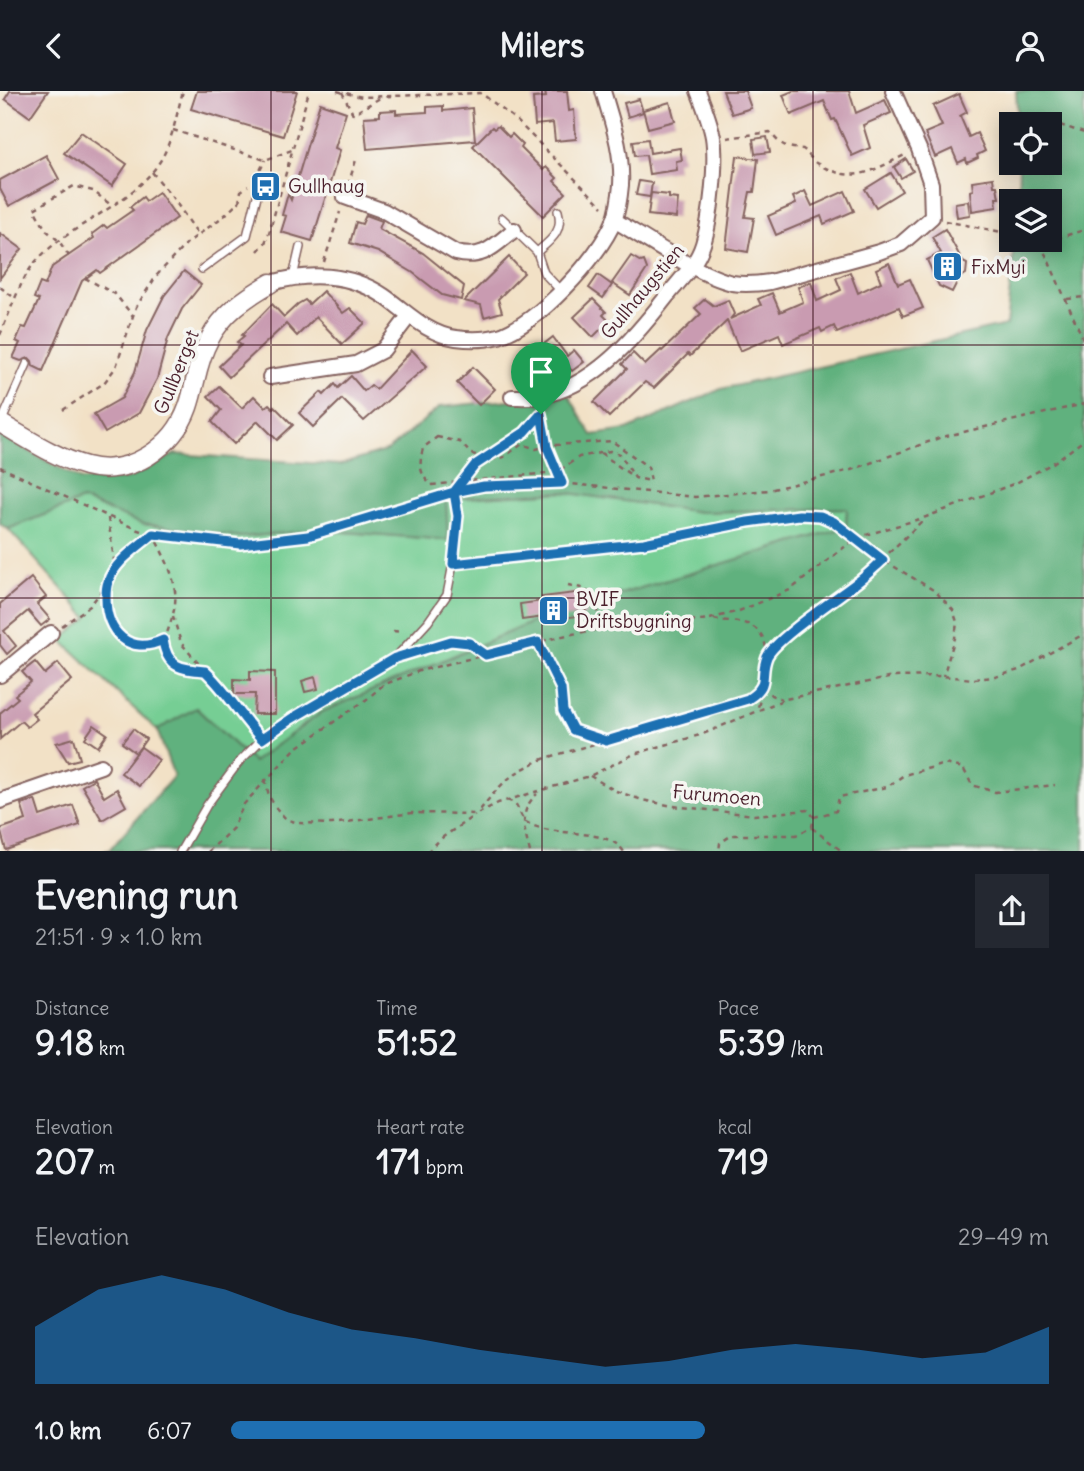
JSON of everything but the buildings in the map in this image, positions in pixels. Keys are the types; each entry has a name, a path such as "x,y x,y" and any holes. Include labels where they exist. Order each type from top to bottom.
{"street":[{"path":"271,283 293,277 320,275 368,286 436,332 472,340 497,337 533,317 595,253 614,220 621,185 621,159 617,135 603,91"},
{"name":"Gullhaugstien","path":"512,397 540,396 564,388 607,363 655,311 692,265 707,231 714,159 713,139 698,91"},
{"path":"614,220 692,265 722,280 735,283 770,282 879,253 901,244 932,217 931,184 919,149 893,91"},
{"path":"345,197 384,211 456,253 468,256 485,253 514,229"},
{"name":"Gullberget","path":"0,423 62,457 89,467 112,468 146,459 165,442 180,423 187,408 202,354 218,326 229,311 245,298 271,283"},
{"path":"270,377 356,364 383,350 409,316"},
{"path":"0,675 51,633"},
{"path":"0,801 101,766"}],"lane":[{"path":"202,269 247,236 259,188"},
{"path":"537,252 560,228 558,211"},
{"path":"502,218 537,252 544,273 561,291"},
{"path":"293,277 300,247"},
{"path":"0,423 27,364"},
{"path":"181,851 207,805 239,762 262,739 395,658 411,643 447,595 458,516 454,492"}],"path":[{"path":"0,335 36,261 59,241 148,179 163,156 183,91"},
{"path":"258,251 265,243 309,91"},
{"path":"337,91 362,97 481,92 516,120 600,202 614,220"},
{"path":"342,92 354,114 382,97"},
{"path":"1062,126 1084,133"},
{"path":"172,130 265,160 292,150"},
{"path":"713,139 767,131 781,145 791,149 803,149 818,165 850,177 919,149"},
{"path":"320,275 357,157"},
{"path":"63,410 104,383 116,367 136,307 157,275 198,234 239,202 241,191 255,180 265,160"},
{"path":"152,172 198,234"},
{"path":"69,256 59,241 46,230 34,209 74,186 93,191 111,205"},
{"path":"932,217 952,224 999,232"},
{"path":"1062,237 1084,230"},
{"path":"1044,252 1084,341"},
{"path":"85,278 115,294 133,316"},
{"path":"0,287 16,299"},
{"path":"1067,299 1084,297"},
{"path":"540,396 547,447 562,483"},
{"path":"0,467 108,517 153,534 240,544 308,536 454,492 484,486 562,483 695,497 769,490 852,470 942,437 1084,404"},
{"path":"454,492 459,483 485,457 525,432 541,414"},
{"path":"601,453 635,478 651,481 648,467 612,441 536,449 522,444 504,457 485,457 471,454 460,442 437,437 423,448 419,463 422,476 431,485 557,472 579,457 610,451 620,454 635,478"},
{"path":"209,851 233,828 244,804 265,779 295,749 383,685 419,671 600,629 710,619 739,611 789,590 856,538 926,517 1016,483 1054,463 1084,440"},
{"path":"453,564 644,543 748,522 799,515 820,516 834,522 883,560 935,591 953,610 957,622 955,638 943,676"},
{"path":"108,517 115,567"},
{"path":"768,657 786,637 862,579 926,517"},
{"path":"51,633 90,606 106,585 115,567 153,534"},
{"path":"153,534 171,570 176,593 173,613 163,640 164,651 171,662 182,669 205,671"},
{"path":"106,585 106,611 111,627 121,639 136,645 153,645 163,640"},
{"path":"568,585 586,589 598,610 600,629"},
{"path":"173,613 181,643 232,700 245,722 262,739"},
{"path":"710,619 748,624 758,631 764,640 768,657 757,712"},
{"path":"427,851 477,814 507,800 590,776 634,754 703,734 785,699 893,677 995,677 1019,670 1084,634"},
{"path":"395,658 451,641 469,643 486,655"},
{"path":"538,642 561,689 563,711 573,730 606,741"},
{"path":"477,814 503,781 525,766 748,699 764,685"},
{"path":"764,685 771,695 785,699"},
{"path":"842,851 812,827 814,817 836,811 839,797 887,787 904,775 946,764 963,768 972,785 995,792 1055,785"},
{"name":"Furumoen","path":"590,776 616,791 653,802 754,815 808,810 814,817"},
{"path":"265,779 269,796 276,808 286,819 298,823 332,824 412,813 477,814"},
{"path":"523,820 524,810 539,792"},
{"path":"507,800 515,803 523,820 530,851"},
{"path":"523,820 542,829 603,837 623,851"},
{"name":"Furumoen","path":"719,851 720,843 732,835 796,835 812,827"}],"green space":[{"path":"1016,91 1084,91 1084,851 103,851 109,850 174,776 157,730 196,708 253,762 322,712 547,616 846,527 847,508 700,512 562,492 446,499 448,540 318,530 242,537 142,524 82,500 8,529 0,524 0,435 81,480 128,479 175,454 340,465 388,450 440,407 568,394 592,435 627,430 721,389 1006,325 1014,252 1062,252 1062,189 1018,189 1019,175 1062,175 1062,112 1017,112"},
{"path":"562,492 700,512 847,508 846,527 547,616 322,712 253,762 196,708 157,730 61,640 88,618 8,529 82,500 142,524 242,537 318,530 447,540 446,499"}],"place":[{"name":"Gullhaug","path":"265,186"},
{"name":"FixMyi","path":"948,267"},
{"name":"BVIF Driftsbygning","path":"553,610"}],"route":[{"path":"541,414 525,432 475,465 454,492 308,536 240,544 153,534 115,567 106,585 106,611 111,627 121,639 136,645 153,645 163,640 164,651 171,662 182,669 205,671 232,700 245,722 262,739 395,658 451,641 469,643 486,655 538,642 561,689 563,711 573,730 606,741 716,710 748,699 759,692 764,685 768,657 786,637 883,560 834,522 820,516 799,515 748,522 644,543 453,564 458,516 454,492 484,486 562,483 547,447 541,414"}]}
